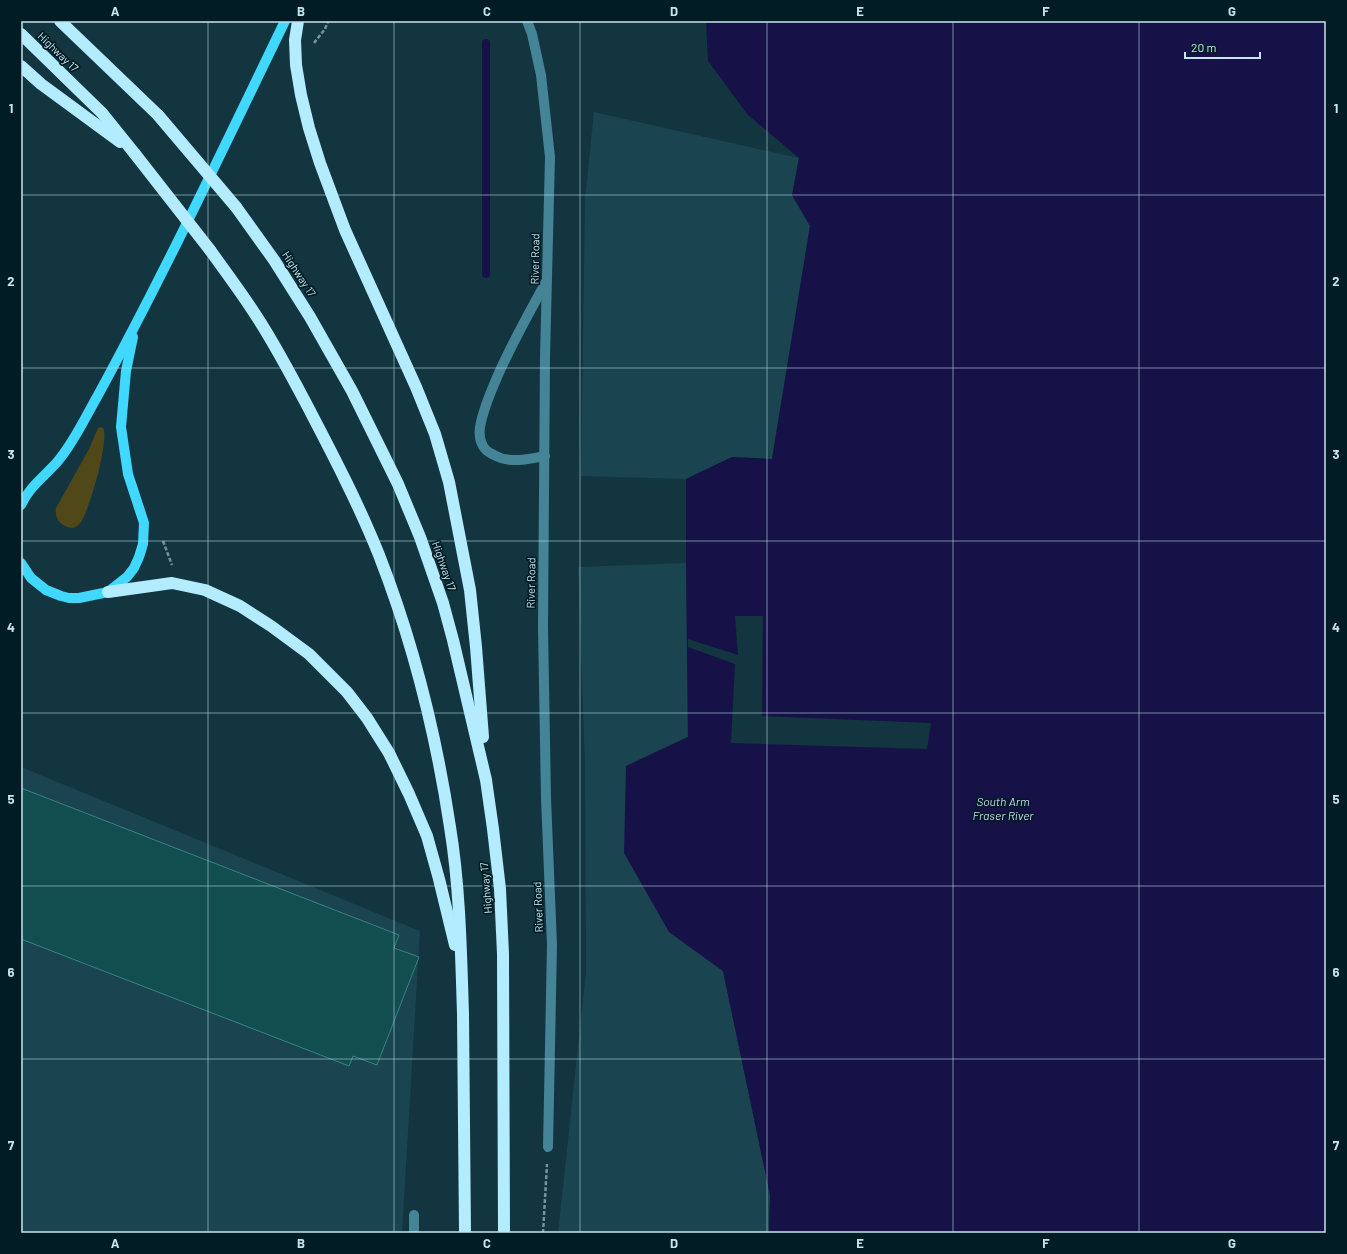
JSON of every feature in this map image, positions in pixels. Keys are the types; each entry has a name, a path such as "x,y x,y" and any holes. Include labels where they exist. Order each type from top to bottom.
{"highway":[{"name":"Highway 17","path":"60,21 158,115 236,207 274,260 310,317 352,391 398,484 420,537 442,603 463,678 486,780 493,829 500,889 503,954 504,1233"},
{"path":"298,21 295,40 296,65 301,95 316,149 345,230 416,387 435,434 450,482 470,590 486,780"},
{"name":"Highway 17","path":"21,34 102,113 136,154 210,250 255,314 276,347 349,486 379,555 413,654 433,734 451,828 458,894 462,975 465,1129 465,1233"},
{"path":"21,66 41,84 136,154"},
{"path":"108,592 172,583 205,590 240,606 271,626 309,654 347,692 367,718 389,753 427,836 462,975"}],"main road":[{"path":"21,505 25,496 58,461 70,444 135,327 285,21"},
{"path":"21,563 31,578 46,590 69,598 78,598 108,592 127,577 140,557 145,535 144,523 128,474 121,426 126,371 135,327"}],"street":[{"name":"River Road","path":"527,21 532,34 541,75 550,157 543,635 546,798 552,945 548,1147"},
{"path":"545,456 510,461 496,456 486,450 480,440 480,427 490,393 503,364 517,334 547,281"},
{"path":"414,1215 414,1233"}],"path":[{"path":"162,537 163,544 173,568"},
{"path":"543,1233 548,1147"}],"shaded area":[{"path":"594,112 799,158 792,195 810,226 772,459 732,457 686,479 581,476 585,198"},
{"path":"98,428 103,428 104,446 98,475 85,515 79,524 73,528 69,528 62,525 56,516 56,508 89,449"},
{"path":"686,563 688,737 626,766 669,932 723,971 770,1195 769,1233 558,1233 586,972 585,766 578,567"},
{"path":"21,767 420,931 402,1233 21,1233"}],"water":[{"name":"South Arm Fraser River","path":"706,21 1326,21 1326,1233 769,1233 770,1195 723,971 669,932 624,853 626,766 688,737 686,479 732,457 772,459 810,226 792,195 799,158 748,115 708,61"}],"pier":[{"path":"735,616 763,616 762,716 931,723 927,749 731,743 735,664 688,647 688,639 738,655"}],"building":[{"path":"21,788 399,935 394,948 419,957 377,1065 353,1056 349,1066 21,939"}],"waterway":[{"path":"486,43 486,274"}]}
